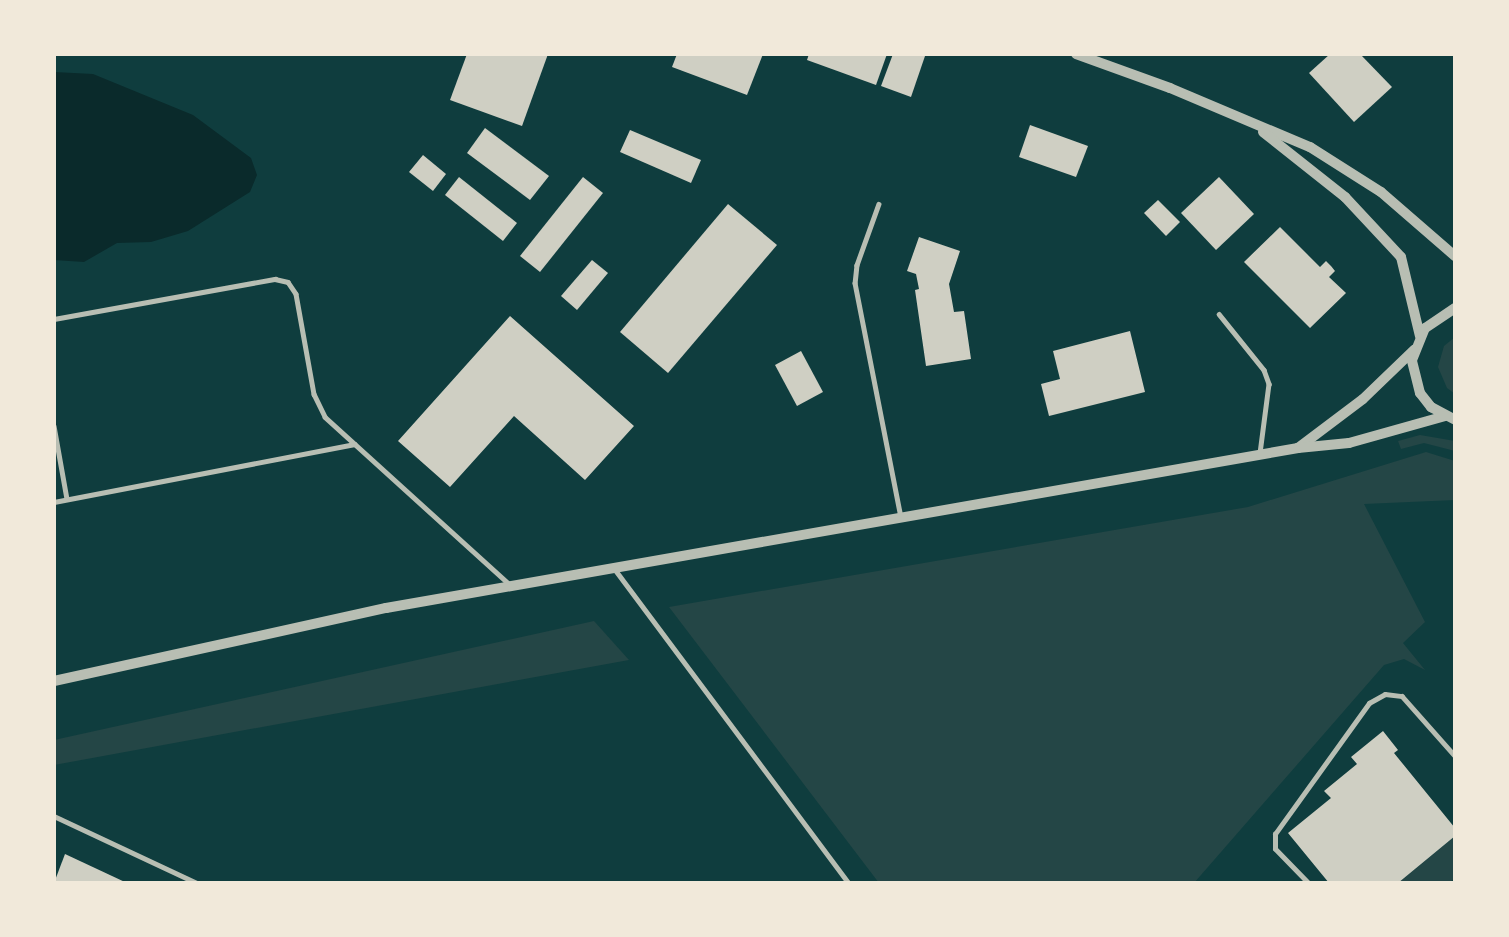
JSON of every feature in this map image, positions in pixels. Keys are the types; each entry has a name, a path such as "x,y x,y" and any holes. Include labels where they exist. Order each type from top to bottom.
{"street":[{"path":"1076,54 1170,88 1310,147 1342,165 1407,213 1455,256"},
{"path":"1259,127 1299,164 1345,197 1401,257 1420,336"},
{"path":"1298,448 1372,392 1414,350 1420,336 1439,315 1455,308"},
{"path":"1414,350 1414,377 1420,393 1450,418"},
{"path":"54,681 270,630 510,585 1298,448 1367,440 1450,418"}],"lane":[{"path":"879,204 857,265 855,283 901,517"},
{"path":"54,319 282,280 297,294 316,402 325,417 510,585"},
{"path":"1219,314 1264,370 1269,384 1260,455"},
{"path":"54,426 67,499"},
{"path":"54,502 354,444"},
{"path":"613,567 849,883"},
{"path":"1308,883 1275,849 1275,834 1369,703 1385,694 1402,696 1455,756"},
{"path":"54,816 197,883"}],"shaded area":[{"path":"54,72 93,74 193,115 251,158 257,175 250,192 188,231 151,242 117,243 84,262 54,260"},
{"path":"1455,337 1455,394 1447,388 1438,367 1444,346"},
{"path":"1420,435 1455,441 1455,451 1424,443 1401,449 1398,441"},
{"path":"1426,452 1455,461 1455,500 1364,504 1425,622 1403,643 1425,670 1404,659 1384,665 1194,883 879,883 669,607 1248,507"},
{"path":"594,621 629,660 54,765 54,740"},
{"path":"1455,836 1455,878 1449,883 1398,883"}],"building":[{"path":"467,54 548,54 522,126 450,100"},
{"path":"677,54 763,54 747,95 672,67"},
{"path":"809,54 887,54 876,85 807,60"},
{"path":"893,54 925,56 911,97 881,86"},
{"path":"1330,54 1360,54 1392,87 1354,122 1309,73"},
{"path":"1030,125 1088,146 1076,177 1019,157"},
{"path":"485,128 549,176 530,200 467,153"},
{"path":"630,130 701,160 691,183 620,152"},
{"path":"423,155 446,174 433,191 409,172"},
{"path":"459,177 517,223 503,241 445,195"},
{"path":"583,177 603,193 540,272 520,256"},
{"path":"1219,177 1254,214 1216,250 1181,213"},
{"path":"1158,200 1180,222 1166,236 1144,213"},
{"path":"728,204 777,245 668,373 620,332"},
{"path":"1280,227 1320,267 1326,261 1331,266 1335,271 1329,277 1346,293 1310,328 1244,262"},
{"path":"919,237 960,251 949,284 954,312 964,311 971,359 926,366 915,290 919,289 916,274 907,271"},
{"path":"592,260 608,273 577,310 561,296"},
{"path":"510,316 634,426 585,480 514,416 450,487 398,441"},
{"path":"1130,331 1145,392 1049,416 1041,384 1060,379 1053,351"},
{"path":"801,351 823,392 797,406 775,365"},
{"path":"1383,731 1398,750 1394,753 1455,828 1455,836 1398,883 1329,883 1288,833 1331,798 1324,791 1357,764 1351,757"},
{"path":"65,854 127,883 54,883"}]}
